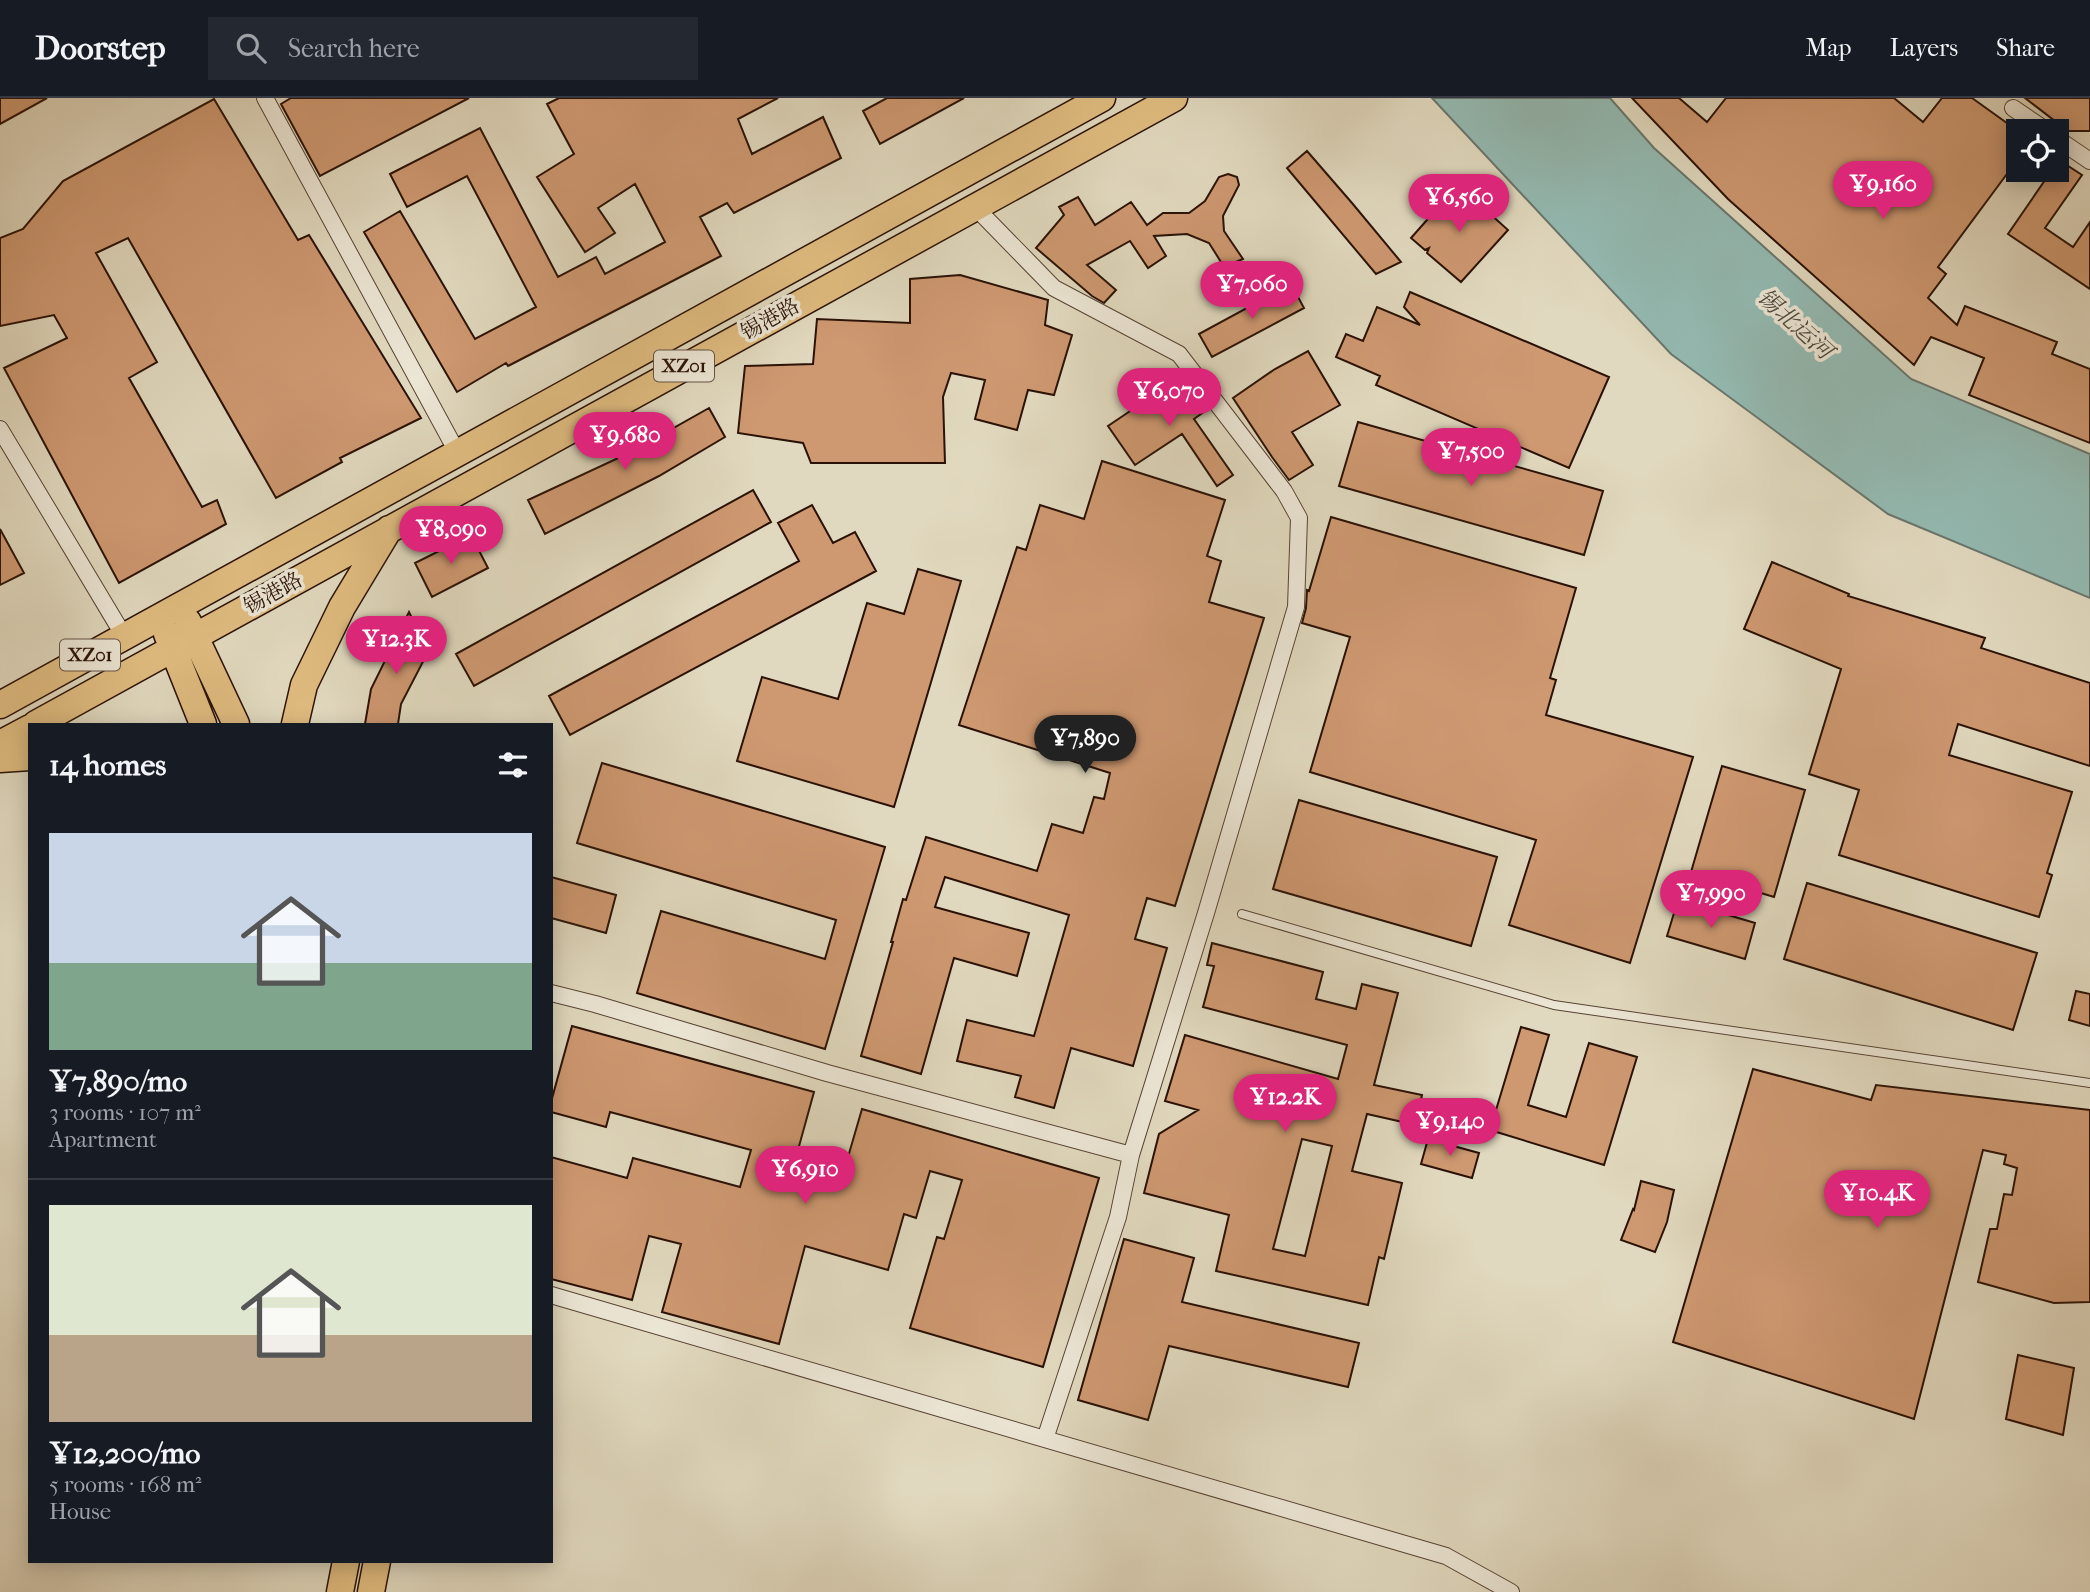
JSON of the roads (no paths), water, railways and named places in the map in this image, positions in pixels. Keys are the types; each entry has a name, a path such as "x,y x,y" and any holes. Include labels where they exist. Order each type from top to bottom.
{"main road":[{"name":"锡港路","path":"0,705 1102,98"},
{"name":"锡港路","path":"38,723 1174,98"},
{"path":"295,723 304,685 342,607 389,528"},
{"path":"168,611 235,723"},
{"path":"185,642 203,723"},
{"path":"0,744 28,729"},
{"path":"0,760 28,757"},
{"path":"340,1592 346,1563"},
{"path":"371,1592 377,1563"}],"street":[{"path":"265,98 457,452"},
{"path":"2013,108 2029,119"},
{"path":"2069,147 2090,161"},
{"path":"975,207 1054,288 1179,354 1284,491 1299,518 1296,607 1206,914 1131,1155 1118,1217 1045,1439"},
{"path":"0,429 124,636"},
{"path":"553,994 827,1073 1131,1155"},
{"path":"553,1296 1446,1556 1511,1592"}],"lane":[{"path":"1242,914 1555,1005 2090,1083"}],"water":[{"name":"锡北运河","path":"1432,98 1610,98 1654,148 1911,379 2090,454 2090,598 1888,514 1671,354"}]}
